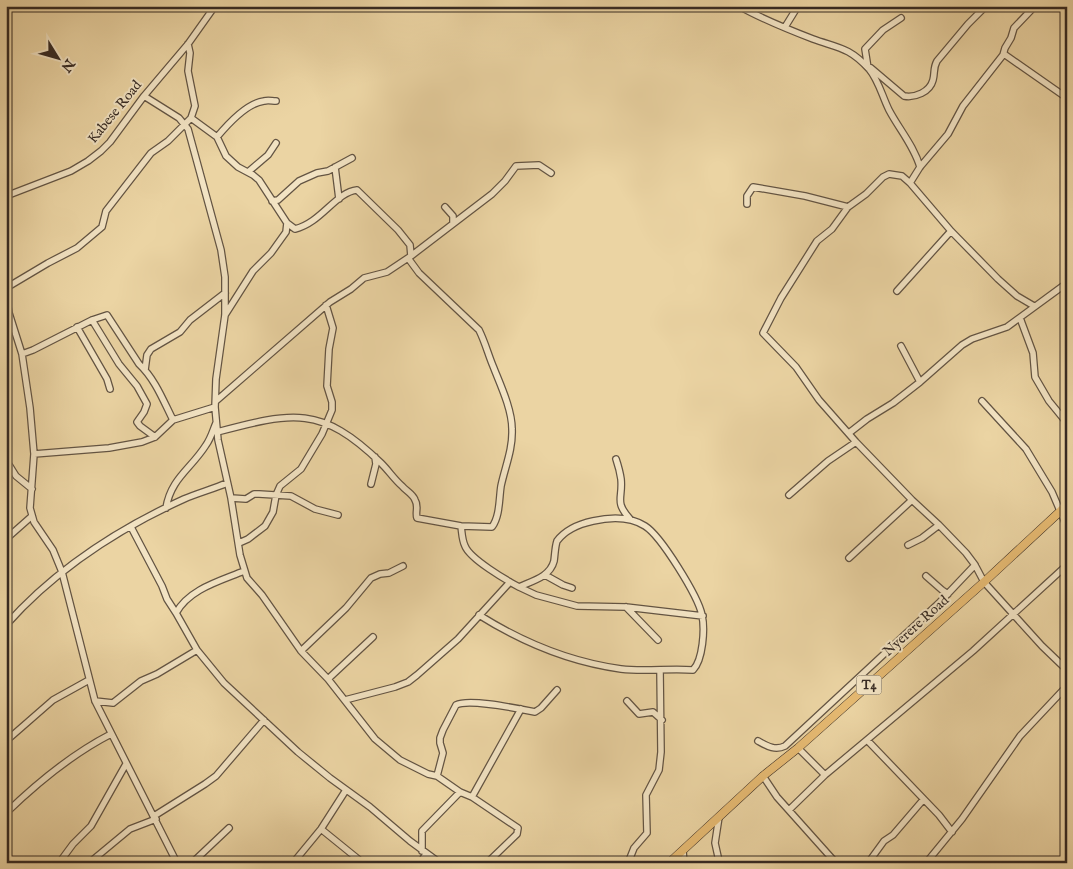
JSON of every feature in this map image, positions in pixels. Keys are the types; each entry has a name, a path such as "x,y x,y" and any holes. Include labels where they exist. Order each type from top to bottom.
{"highway":[{"name":"Nyerere Road","path":"669,863 763,776 798,748 1064,508"}],"street":[{"name":"Kabese Road","path":"6,196 70,171 88,161 110,142 144,96 188,44 215,6"},
{"path":"739,6 785,28 846,50 904,96 918,96 932,82 934,67 938,61 968,24 986,6"},
{"path":"785,28 798,6"},
{"path":"910,183 941,143 963,106 1004,54 1014,28 1035,6"},
{"path":"901,18 890,25 866,48 865,52 868,66 889,110 916,155 920,168"},
{"path":"6,288 48,262 77,248 102,227 106,211 151,153 168,141 191,118 195,106 188,71 190,53 188,44"},
{"path":"1004,54 1067,98"},
{"path":"144,96 185,124 195,150 221,250 225,315 216,379 215,404 218,432 244,571 250,583 262,594 301,651 328,679 374,739 414,767 437,776 518,828 517,834 487,863"},
{"path":"217,137 231,121 253,106 262,101 276,102"},
{"path":"191,118 217,137 226,156 238,167 259,180 287,223 295,229 301,228 317,219 339,199 354,189 359,191 370,204 388,219 408,243 410,257 419,273 479,330 500,384 512,422 510,458 502,484 495,524 491,528 461,526 417,518 417,506 414,498 375,457 353,438 326,424 294,416 262,420 218,432"},
{"path":"248,172 268,155 276,143"},
{"path":"272,201 278,200 299,181 328,171 352,158"},
{"path":"34,454 109,448 142,442 155,437 173,420 215,404 333,299 351,289 364,278 387,272 410,257 492,194 516,166 540,165 551,173"},
{"path":"336,167 339,199"},
{"path":"1034,306 1017,296 998,279 951,231 910,183 898,174 886,175 866,194 848,207 832,229 817,241 781,298 763,333 796,366 820,400 856,442 939,525 976,565 984,582 1042,646 1067,670"},
{"path":"747,204 747,196 753,187 805,196 848,207"},
{"path":"445,207 453,216 453,223"},
{"path":"225,315 253,271 283,238 287,223"},
{"path":"897,291 951,231"},
{"path":"849,433 860,423 893,403 966,342 1003,329 1067,283"},
{"path":"145,370 147,355 152,349 180,332 190,320 225,294"},
{"path":"6,296 9,313 22,354 30,408 34,454 30,508 32,516 53,550 62,572 95,701 177,863"},
{"path":"239,543 248,539 265,526 273,512 276,495 280,486 301,469 316,446 326,424 332,407 327,386 329,349 333,328 326,305"},
{"path":"22,354 106,314 110,317 139,364 165,400 173,420"},
{"path":"1020,318 1033,353 1035,377 1049,401 1067,422"},
{"path":"92,320 119,364 141,392 147,404 137,422 155,437"},
{"path":"77,327 107,379 110,388"},
{"path":"901,346 920,382"},
{"path":"982,401 1026,449 1064,508 1067,527"},
{"path":"166,508 173,484 206,446 217,422"},
{"path":"790,495 828,461 856,442"},
{"path":"371,484 376,464 375,457"},
{"path":"479,615 509,634 533,645 569,657 620,669 694,670 696,668 702,649 704,624 702,616 692,593 652,531 630,519 623,511 620,502 621,478 616,459"},
{"path":"7,463 16,476 32,489"},
{"path":"6,625 28,600 62,572 109,539 166,508 227,483"},
{"path":"231,498 246,499 254,494 291,496 321,511 338,515"},
{"path":"850,558 912,500"},
{"path":"6,539 32,516"},
{"path":"519,587 545,575 552,566 557,541 572,528 603,519 630,519"},
{"path":"908,545 922,538 939,525"},
{"path":"461,526 464,544 468,552 495,573 536,595 577,606 626,607 702,616"},
{"path":"130,527 196,650 224,683 330,778 440,863"},
{"path":"789,810 825,775 1014,614 1067,564"},
{"path":"758,741 772,748 779,749 785,746 948,594 976,565"},
{"path":"301,651 346,608 371,578 389,573 403,566"},
{"path":"176,613 193,594 244,571"},
{"path":"545,575 572,588"},
{"path":"926,576 948,594"},
{"path":"345,700 408,682 458,639 510,582"},
{"path":"626,607 658,640"},
{"path":"328,679 373,637"},
{"path":"95,701 112,702 141,681 157,674 196,650"},
{"path":"628,863 635,846 647,833 646,795 659,770 662,720 660,670"},
{"path":"6,742 54,700 89,680"},
{"path":"926,863 952,832 1020,736 1067,686"},
{"path":"437,776 443,753 440,738 456,705 460,703 475,703 535,712 557,690"},
{"path":"627,701 639,714 653,712 662,720"},
{"path":"472,797 521,709"},
{"path":"89,863 130,829 155,817 216,776 264,720"},
{"path":"6,813 30,790 84,749 111,734"},
{"path":"867,740 939,815 952,832"},
{"path":"798,748 825,775"},
{"path":"59,863 73,844 91,826 126,764"},
{"path":"763,776 777,797 835,862"},
{"path":"294,863 321,829 346,790"},
{"path":"420,863 424,852 422,830 460,792"},
{"path":"868,863 884,841 893,835 923,800"},
{"path":"719,818 715,842 719,860"},
{"path":"192,863 229,828"},
{"path":"321,829 363,863"},
{"path":"682,851 684,863"}]}
